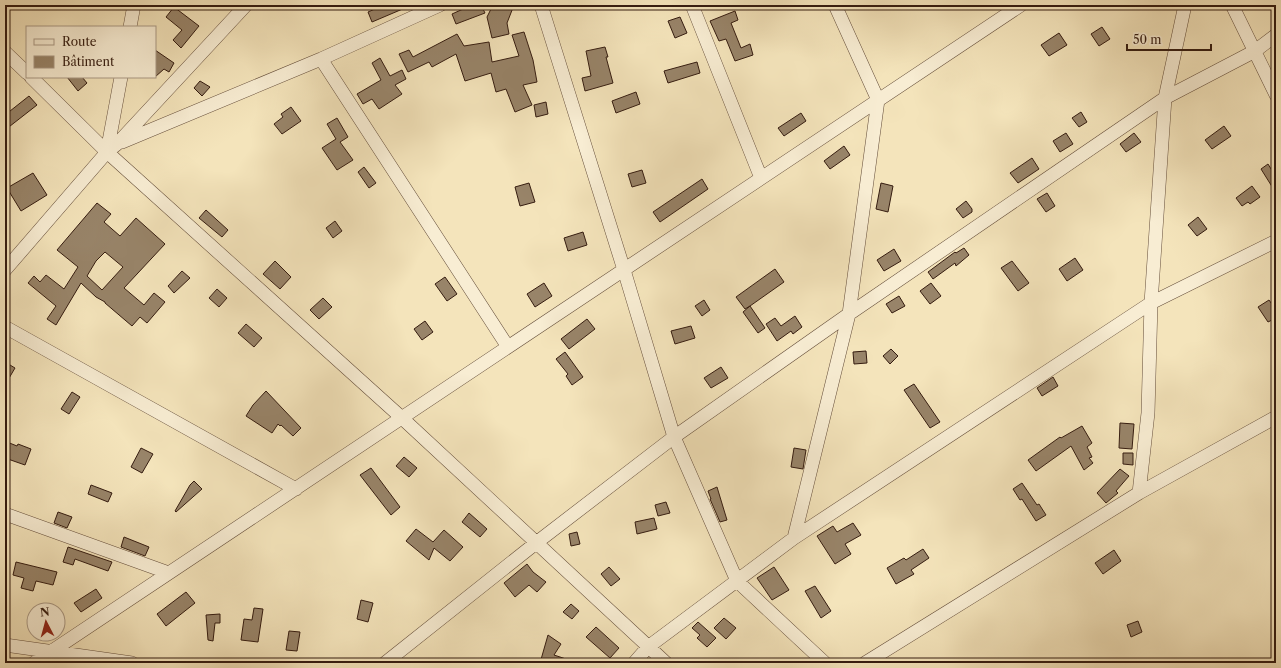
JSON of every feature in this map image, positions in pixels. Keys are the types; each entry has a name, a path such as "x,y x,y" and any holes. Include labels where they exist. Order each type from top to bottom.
{"street":[{"path":"130,26 134,5"},
{"path":"5,270 112,148 246,5"},
{"path":"112,148 321,59 440,5"},
{"path":"541,5 624,270 674,437 737,581 825,663"},
{"path":"692,5 761,178"},
{"path":"794,538 849,314 878,100 835,5"},
{"path":"34,663 878,100 1006,9 1021,5"},
{"path":"1139,493 1148,413 1151,303 1164,98 1185,5"},
{"path":"1232,5 1276,95"},
{"path":"385,663 674,437 849,314 1164,98 1255,51 1276,35"},
{"path":"5,52 26,72"},
{"path":"321,59 508,347"},
{"path":"32,78 112,148 536,544 666,663"},
{"path":"112,148 121,78"},
{"path":"634,663 648,647 794,538 1151,303 1276,241"},
{"path":"5,327 296,489"},
{"path":"865,663 1139,493 1276,417"},
{"path":"5,514 169,573"},
{"path":"5,645 132,663"}],"building":[{"path":"384,5 412,5 372,22 368,12"},
{"path":"472,5 481,5 485,13 456,24 452,14"},
{"path":"493,5 514,5 507,23 509,34 492,38 487,17"},
{"path":"174,7 199,26 181,48 173,40 182,30 166,17"},
{"path":"735,11 738,20 731,23 741,48 750,44 753,55 735,61 726,39 719,41 710,21"},
{"path":"680,17 687,33 675,38 668,21"},
{"path":"1102,27 1110,39 1099,46 1091,34"},
{"path":"524,32 533,60 537,82 523,85 532,105 515,112 506,89 496,92 491,73 465,81 456,54 432,67 429,62 408,72 399,54 409,50 413,57 457,34 464,46 489,42 492,62 519,56 512,35"},
{"path":"1059,33 1067,45 1049,56 1041,45"},
{"path":"605,47 613,83 585,91 582,78 591,76 586,51"},
{"path":"156,51 174,63 169,72 164,69 156,76"},
{"path":"380,58 390,76 402,70 406,79 395,85 402,94 379,109 372,99 363,104 357,94 381,80 372,63"},
{"path":"697,62 700,73 668,83 664,71"},
{"path":"68,78 83,78 87,83 78,91"},
{"path":"200,81 210,87 202,96 194,88"},
{"path":"636,92 640,104 616,113 612,101"},
{"path":"29,96 37,105 5,130 5,115"},
{"path":"546,102 548,114 536,117 534,105"},
{"path":"291,107 301,121 282,134 274,124 283,117 281,114"},
{"path":"1081,112 1087,122 1079,127 1072,118"},
{"path":"801,113 806,121 784,136 778,128"},
{"path":"337,118 348,137 340,142 353,160 337,170 322,148 336,139 327,124"},
{"path":"1224,126 1231,136 1212,149 1205,140"},
{"path":"1066,133 1073,144 1060,152 1053,141"},
{"path":"1134,133 1141,142 1126,152 1120,144"},
{"path":"844,146 850,155 830,169 824,161"},
{"path":"1032,158 1039,169 1018,183 1010,173"},
{"path":"1268,164 1276,177 1276,193 1261,169"},
{"path":"364,167 376,183 369,188 358,172"},
{"path":"642,170 646,183 632,187 628,174"},
{"path":"33,173 47,195 21,211 7,188"},
{"path":"702,179 708,189 660,222 653,212"},
{"path":"529,183 535,202 520,206 515,187"},
{"path":"881,183 893,186 888,212 876,209"},
{"path":"1252,186 1260,197 1250,204 1248,202 1242,206 1236,198"},
{"path":"1047,193 1055,206 1046,212 1037,199"},
{"path":"966,201 972,209 972,212 963,218 956,209"},
{"path":"97,203 111,214 104,222 120,236 136,218 165,244 124,288 144,305 154,293 165,302 147,323 140,317 132,326 81,283 56,325 47,319 56,306 28,283 34,276 40,282 46,275 64,289 78,267 57,250","holes":["105,252 123,267 102,290 87,276 96,261"]},
{"path":"206,210 228,230 222,237 199,218"},
{"path":"1198,217 1207,229 1197,236 1188,225"},
{"path":"335,221 342,231 333,238 326,228"},
{"path":"583,232 587,245 568,251 564,238"},
{"path":"964,248 969,255 956,266 955,263 933,279 928,272 955,252 956,253"},
{"path":"894,249 901,261 884,271 877,260"},
{"path":"1075,258 1083,270 1067,281 1059,269"},
{"path":"275,261 291,277 280,289 263,274"},
{"path":"1012,261 1029,283 1018,291 1001,268"},
{"path":"775,269 784,282 745,309 736,297"},
{"path":"182,271 190,278 174,293 168,286"},
{"path":"445,277 457,294 447,301 435,284"},
{"path":"544,283 552,296 535,307 527,294"},
{"path":"931,283 941,296 930,304 920,291"},
{"path":"217,289 227,298 219,307 209,298"},
{"path":"899,296 905,306 892,313 886,304"},
{"path":"323,298 332,307 319,319 310,310"},
{"path":"704,300 710,310 702,316 695,306"},
{"path":"1269,300 1276,310 1276,318 1268,322 1258,307"},
{"path":"750,306 765,328 758,333 743,312"},
{"path":"795,316 802,327 793,334 791,331 777,341 766,324 775,318 781,326"},
{"path":"587,319 595,329 569,349 561,339"},
{"path":"425,321 433,332 422,340 414,329"},
{"path":"246,324 262,338 254,347 238,333"},
{"path":"691,326 695,338 675,344 671,331"},
{"path":"891,349 898,356 890,364 883,356"},
{"path":"866,351 867,363 854,364 853,352"},
{"path":"565,352 583,377 572,385 566,376 568,374 556,359"},
{"path":"5,362 15,368 5,385"},
{"path":"721,367 728,378 711,388 704,378"},
{"path":"1053,377 1058,386 1042,396 1037,388"},
{"path":"914,384 940,422 930,428 904,390"},
{"path":"266,391 301,428 293,436 278,424 272,433 246,416 253,405"},
{"path":"72,392 80,397 69,414 61,409"},
{"path":"1120,423 1134,424 1132,449 1119,448"},
{"path":"1082,426 1092,443 1087,447 1092,457 1089,458 1093,463 1084,470 1071,446 1036,471 1028,460 1060,437 1061,438"},
{"path":"7,442 31,449 25,465 5,458 5,448"},
{"path":"141,448 153,454 142,473 131,467"},
{"path":"794,448 806,450 803,469 791,467"},
{"path":"1123,453 1133,453 1133,465 1123,464"},
{"path":"404,457 417,468 409,477 396,466"},
{"path":"371,468 400,507 391,515 360,475"},
{"path":"1120,469 1129,476 1116,491 1118,493 1106,503 1097,493"},
{"path":"194,481 202,489 176,512 175,511 190,485"},
{"path":"1022,483 1046,515 1036,521 1022,499 1020,500 1013,489"},
{"path":"91,485 112,493 108,502 88,494"},
{"path":"717,487 727,520 720,522 708,491"},
{"path":"666,502 670,513 658,516 655,505"},
{"path":"58,512 72,517 67,528 54,523"},
{"path":"469,513 487,529 480,537 462,522"},
{"path":"654,518 657,529 637,534 635,522"},
{"path":"853,523 861,535 845,544 851,554 835,564 817,536 833,526 837,532"},
{"path":"416,529 433,542 444,530 463,547 450,561 434,548 429,560 406,541"},
{"path":"577,532 580,544 571,546 569,534"},
{"path":"124,537 149,547 145,556 121,547"},
{"path":"68,547 112,562 108,571 75,559 73,565 63,562"},
{"path":"923,549 929,558 911,570 914,574 896,584 887,568 904,558 906,560"},
{"path":"1114,550 1121,561 1103,574 1095,563"},
{"path":"16,562 57,572 53,585 36,581 33,591 21,588 24,578 13,575"},
{"path":"527,564 533,572 546,582 537,592 529,585 515,597 504,583"},
{"path":"609,567 620,579 611,586 601,574"},
{"path":"774,567 789,590 772,600 757,578"},
{"path":"815,586 831,611 821,618 805,591"},
{"path":"96,589 102,598 81,612 74,603"},
{"path":"186,592 195,603 166,626 157,614"},
{"path":"361,600 373,603 368,622 357,619"},
{"path":"571,604 579,611 572,619 563,612"},
{"path":"254,608 263,609 258,642 241,640 244,619 252,620"},
{"path":"220,614 220,623 215,623 213,641 208,640 206,615"},
{"path":"724,618 736,628 726,639 714,628"},
{"path":"1138,621 1142,632 1131,637 1127,625"},
{"path":"698,622 716,638 707,647 697,638 700,635 692,628"},
{"path":"596,627 619,648 610,658 586,637"},
{"path":"289,631 300,632 297,651 286,650"},
{"path":"548,635 561,644 554,655 572,661 572,663 540,663"}]}
